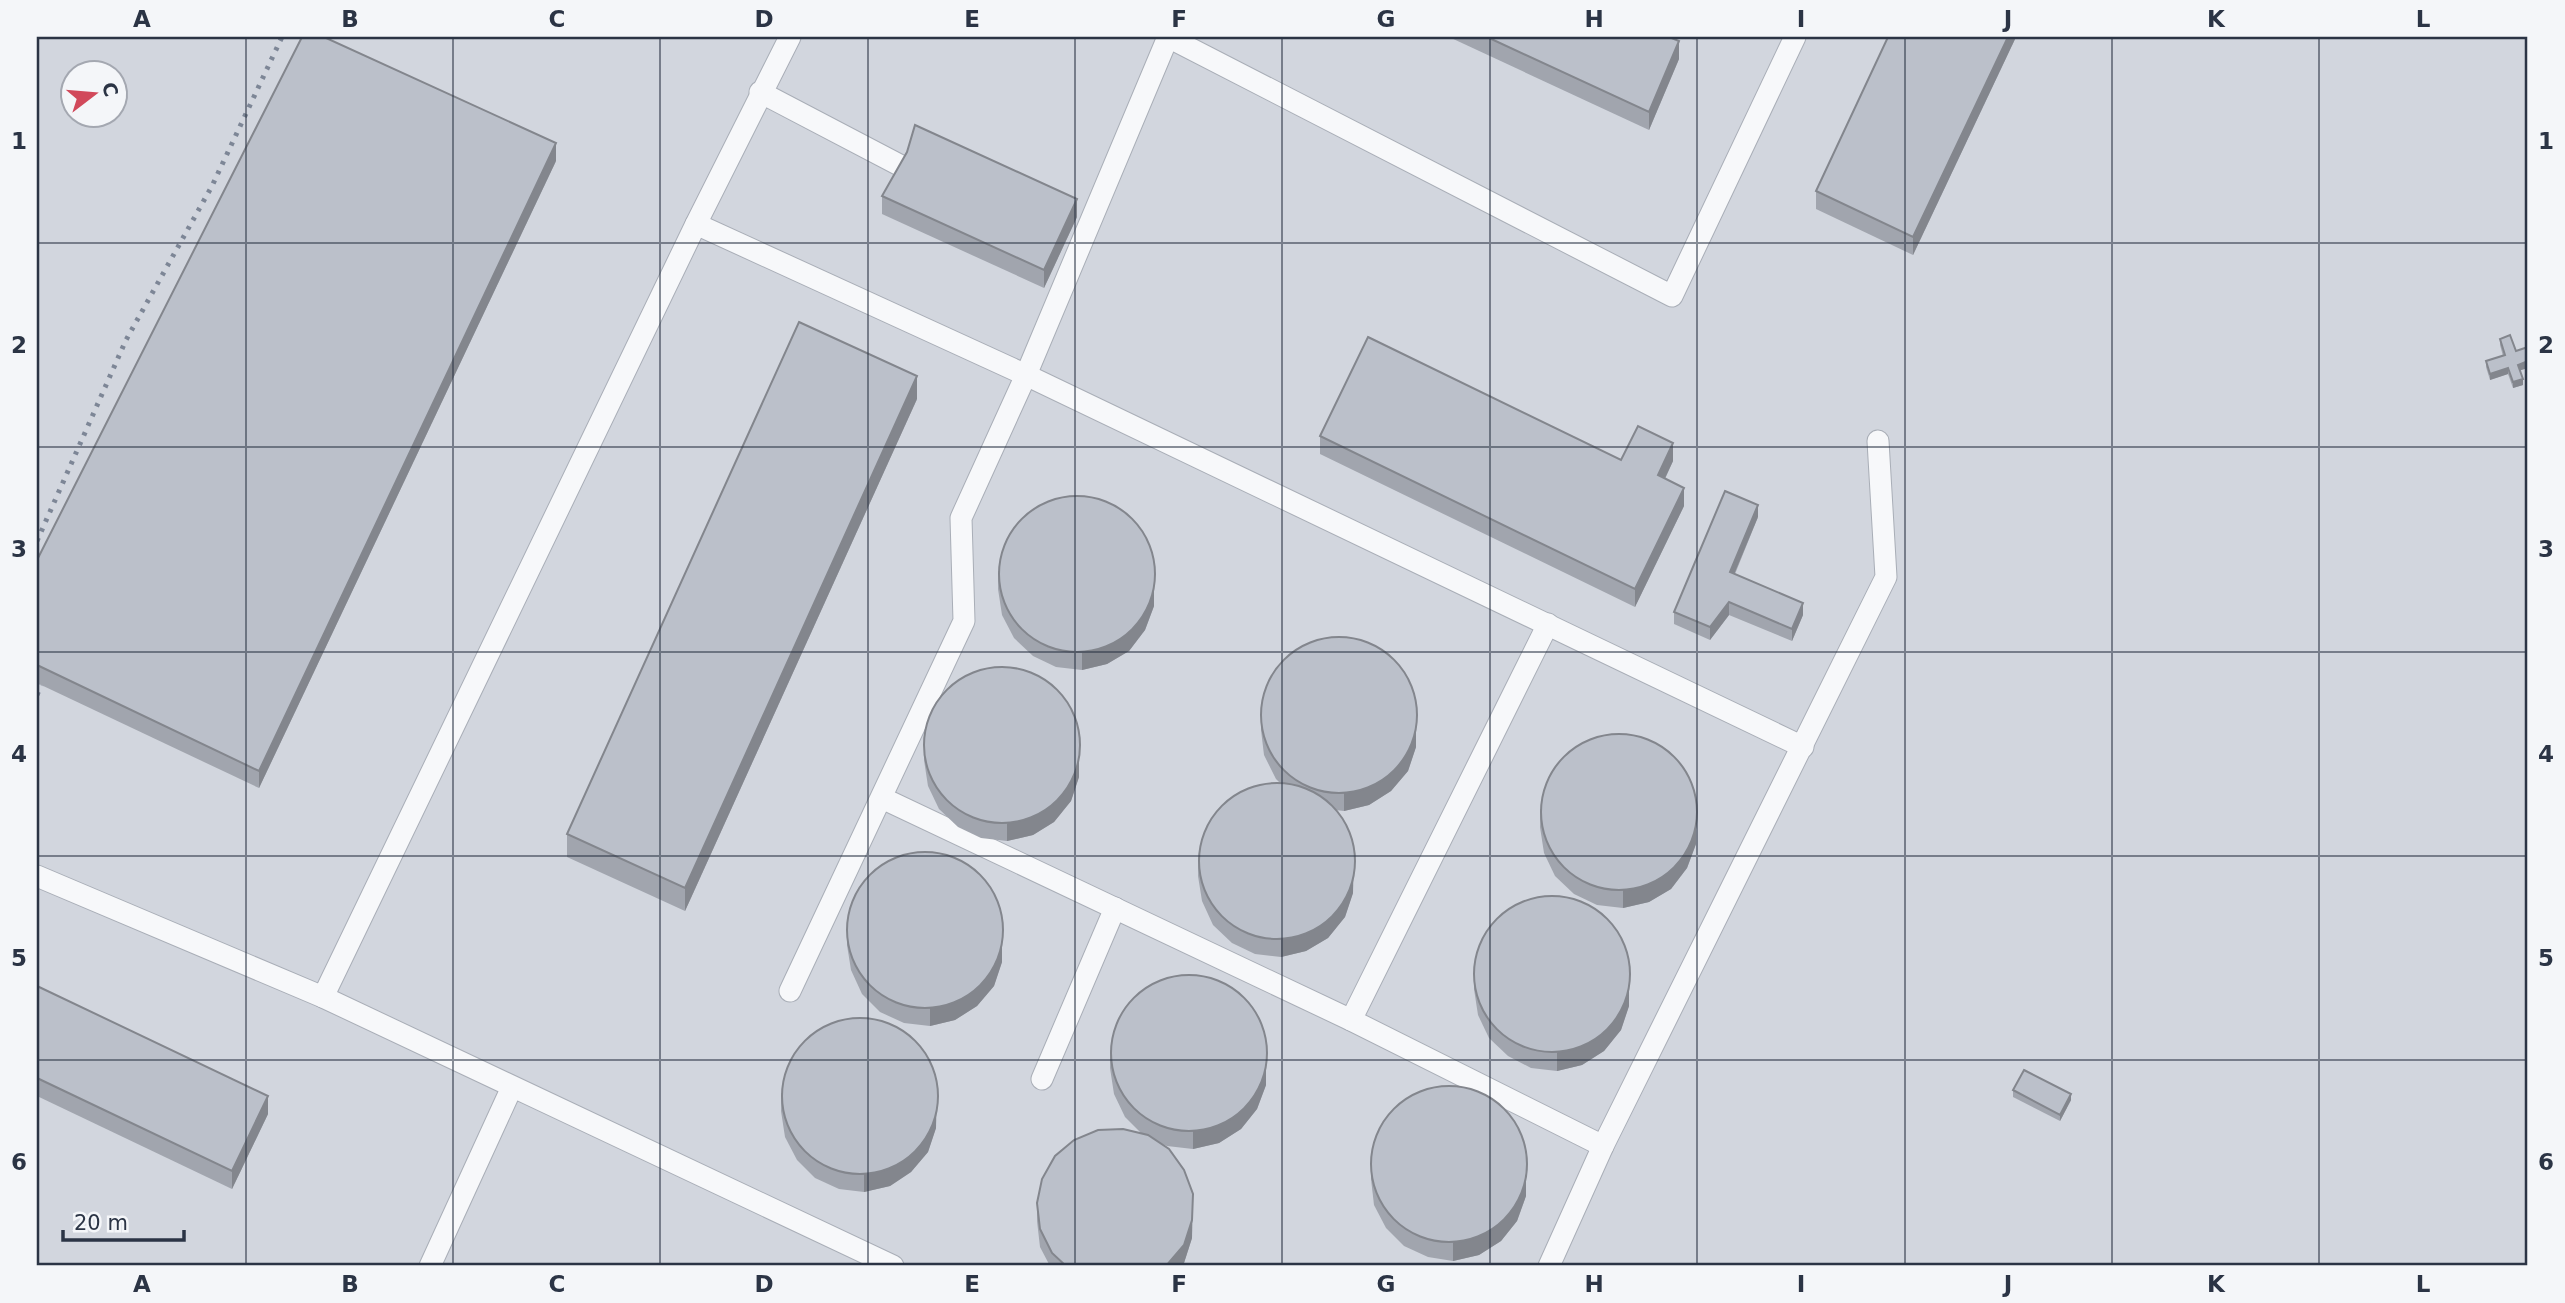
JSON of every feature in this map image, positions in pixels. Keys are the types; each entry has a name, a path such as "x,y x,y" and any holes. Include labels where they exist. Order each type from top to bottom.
{"lane":[{"path":"324,998 696,224 790,37"},
{"path":"790,991 964,621 961,518 1026,375 1168,37 1672,296 1795,37"},
{"path":"761,92 907,169"},
{"path":"696,224 1026,375 1803,747"},
{"path":"1549,1266 1603,1146 1886,576 1878,441"},
{"path":"1351,1020 1548,624"},
{"path":"882,797 1351,1020 1603,1146"},
{"path":"37,876 324,998 893,1266"},
{"path":"1042,1079 1115,908"},
{"path":"430,1266 512,1087"}],"shaded area":[{"path":"37,37 2528,37 2528,1266 37,1266"}],"building":[{"path":"302,37 324,37 556,143 259,771 37,665 37,560"},
{"path":"1487,37 1669,37 1679,41 1649,112"},
{"path":"1888,37 2008,37 1913,237 1816,191"},
{"path":"915,125 1077,199 1044,270 882,196 907,152"},
{"path":"799,322 917,376 685,888 567,834"},
{"path":"2510,335 2516,351 2528,347 2528,361 2518,365 2523,379 2513,382 2508,368 2490,374 2486,361 2505,355 2500,339"},
{"path":"1368,337 1621,460 1638,426 1673,443 1658,475 1684,488 1635,589 1320,436"},
{"path":"1725,491 1758,505 1730,572 1803,603 1792,629 1729,602 1710,627 1674,612"},
{"path":"1077,496 1107,502 1132,519 1149,544 1155,574 1149,604 1132,629 1107,646 1077,652 1047,646 1022,629 1005,604 999,574 1005,544 1022,519 1047,502"},
{"path":"1339,637 1369,643 1394,660 1411,685 1417,715 1411,745 1394,770 1369,787 1339,793 1309,787 1284,770 1267,745 1261,715 1267,685 1284,660 1309,643"},
{"path":"1002,667 1032,673 1057,690 1074,715 1080,745 1074,775 1057,800 1032,817 1002,823 972,817 947,800 930,775 924,745 930,715 947,690 972,673"},
{"path":"1619,734 1649,740 1674,757 1691,782 1697,812 1691,842 1674,867 1649,884 1619,890 1589,884 1564,867 1547,842 1541,812 1547,782 1564,757 1589,740"},
{"path":"1277,783 1307,789 1332,806 1349,831 1355,861 1349,891 1332,916 1307,933 1277,939 1247,933 1222,916 1205,891 1199,861 1205,831 1222,806 1247,789"},
{"path":"925,852 955,858 980,875 997,900 1003,930 997,960 980,985 955,1002 925,1008 895,1002 870,985 853,960 847,930 853,900 870,875 895,858"},
{"path":"1552,896 1582,902 1607,919 1624,944 1630,974 1624,1004 1607,1029 1582,1046 1552,1052 1522,1046 1497,1029 1480,1004 1474,974 1480,944 1497,919 1522,902"},
{"path":"1189,975 1219,981 1244,998 1261,1023 1267,1053 1261,1083 1244,1108 1219,1125 1189,1131 1159,1125 1134,1108 1117,1083 1111,1053 1117,1023 1134,998 1159,981"},
{"path":"37,986 268,1096 232,1171 37,1078"},
{"path":"860,1018 890,1024 915,1041 932,1066 938,1096 932,1126 915,1151 890,1168 860,1174 830,1168 805,1151 788,1126 782,1096 788,1066 805,1041 830,1024"},
{"path":"2024,1070 2071,1094 2060,1115 2013,1090"},
{"path":"1449,1086 1479,1092 1504,1109 1521,1134 1527,1164 1521,1194 1504,1219 1479,1236 1449,1242 1419,1236 1394,1219 1377,1194 1371,1164 1377,1134 1394,1109 1419,1092"},
{"path":"1123,1129 1148,1135 1169,1149 1184,1170 1193,1194 1192,1220 1184,1245 1166,1266 1066,1266 1052,1253 1040,1229 1037,1203 1042,1179 1055,1156 1074,1140 1098,1130"}],"railway":[{"path":"37,541 126,340 212,186 282,37"},
{"path":"37,695 41,685"}]}
